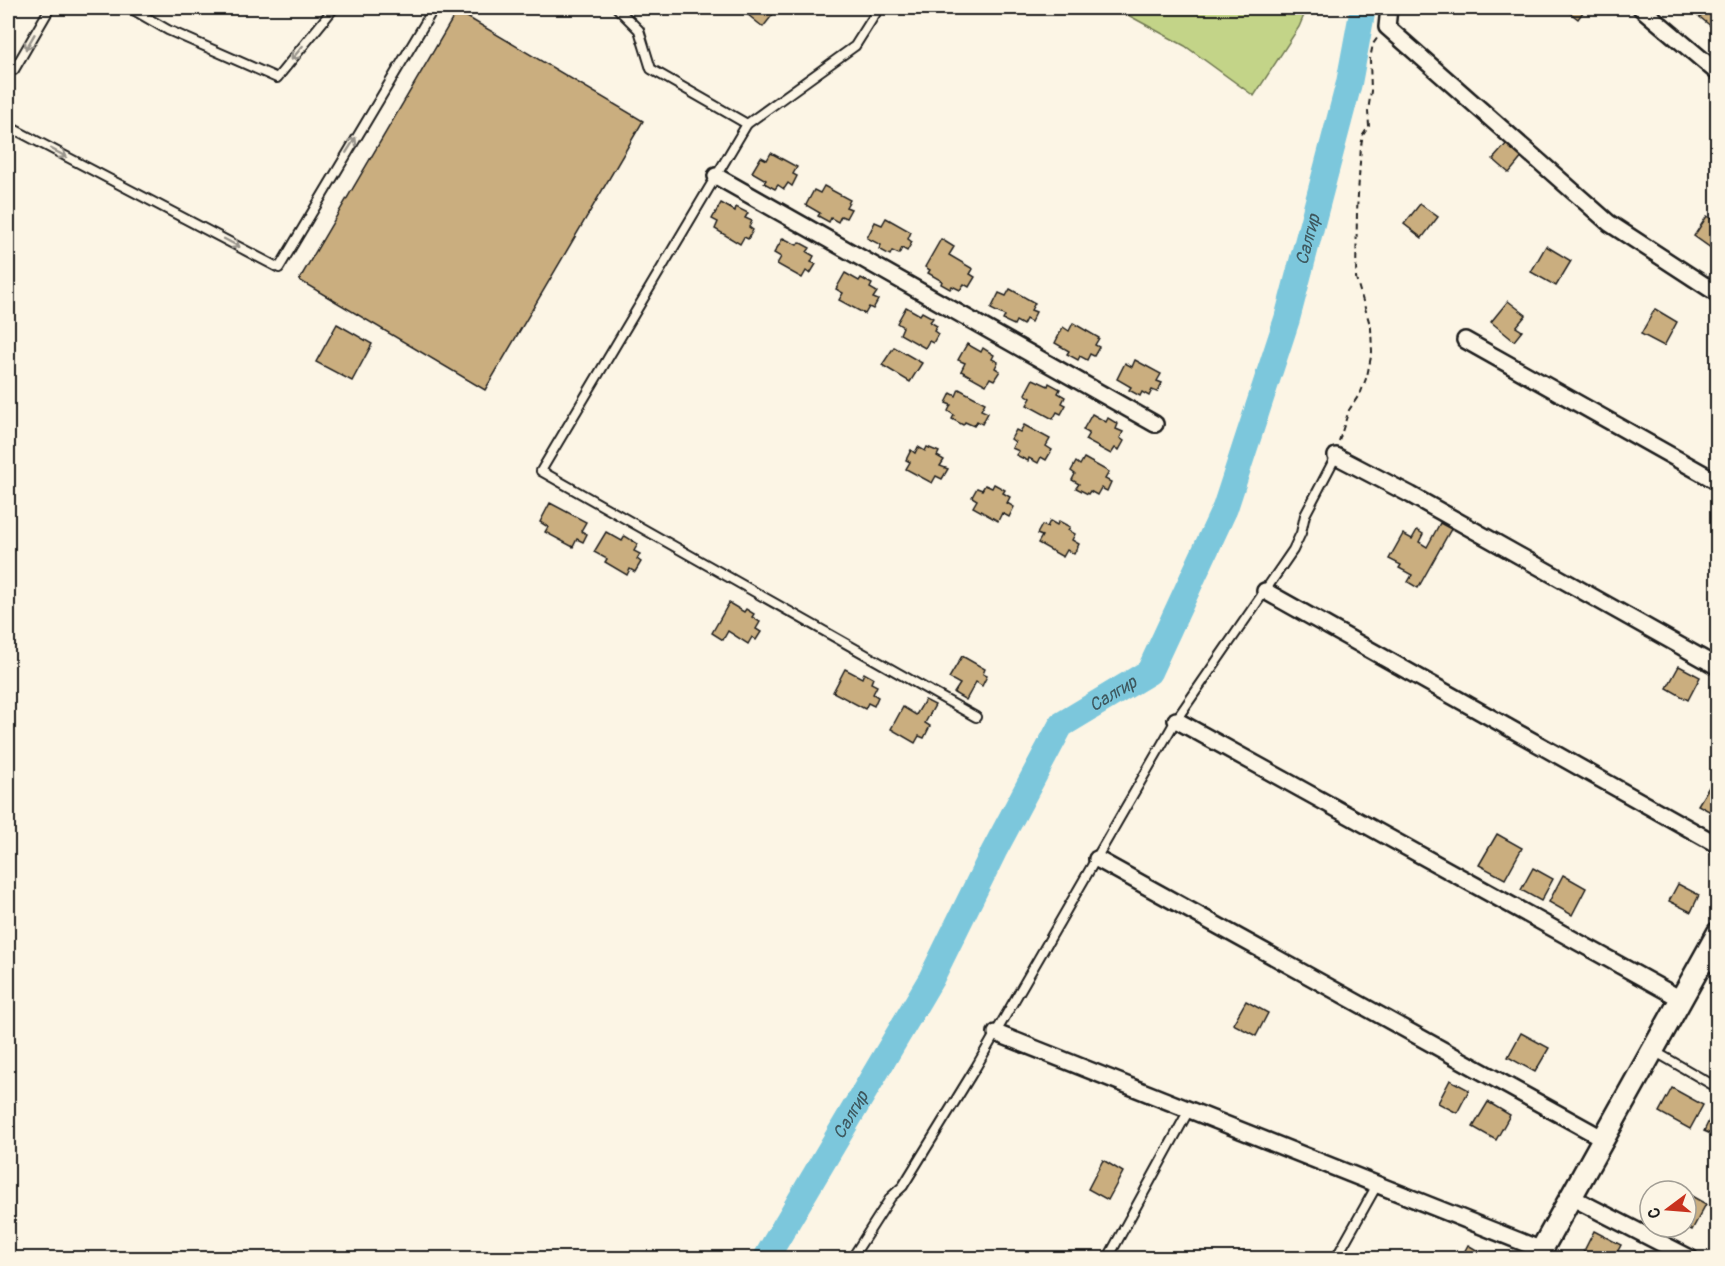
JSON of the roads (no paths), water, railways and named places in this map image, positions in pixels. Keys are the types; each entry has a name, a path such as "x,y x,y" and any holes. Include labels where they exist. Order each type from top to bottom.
{"main road":[{"path":"1540,1254 1681,999 1711,963 1718,933"}],"street":[{"path":"1389,8 1387,27 1609,223 1718,294"},
{"path":"1641,8 1718,73"},
{"path":"716,176 1155,424"},
{"path":"1465,340 1718,482"},
{"path":"1336,456 1411,495 1718,668"},
{"path":"1265,591 1718,845"},
{"path":"1176,720 1681,999"},
{"path":"1097,859 1604,1139"},
{"path":"996,1033 1377,1185 1540,1254"},
{"path":"1570,1197 1690,1258"}],"lane":[{"path":"8,70 14,70 50,8"},
{"path":"130,8 168,30 277,78 334,8"},
{"path":"8,126 279,268 434,8"},
{"path":"617,8 639,30 651,69 747,124"},
{"path":"879,8 855,46 747,124 541,471 976,717"},
{"path":"852,1258 891,1197 903,1186 996,1033 1176,720 1293,550 1302,532 1305,515 1336,456"},
{"path":"1653,1051 1718,1088"},
{"path":"1108,1258 1189,1110"},
{"path":"1336,1258 1377,1185"}],"waterway":[{"name":"Салгир","path":"766,1258 931,979 994,851 1061,725 1149,672 1225,508 1287,319 1349,83 1363,8"}]}
